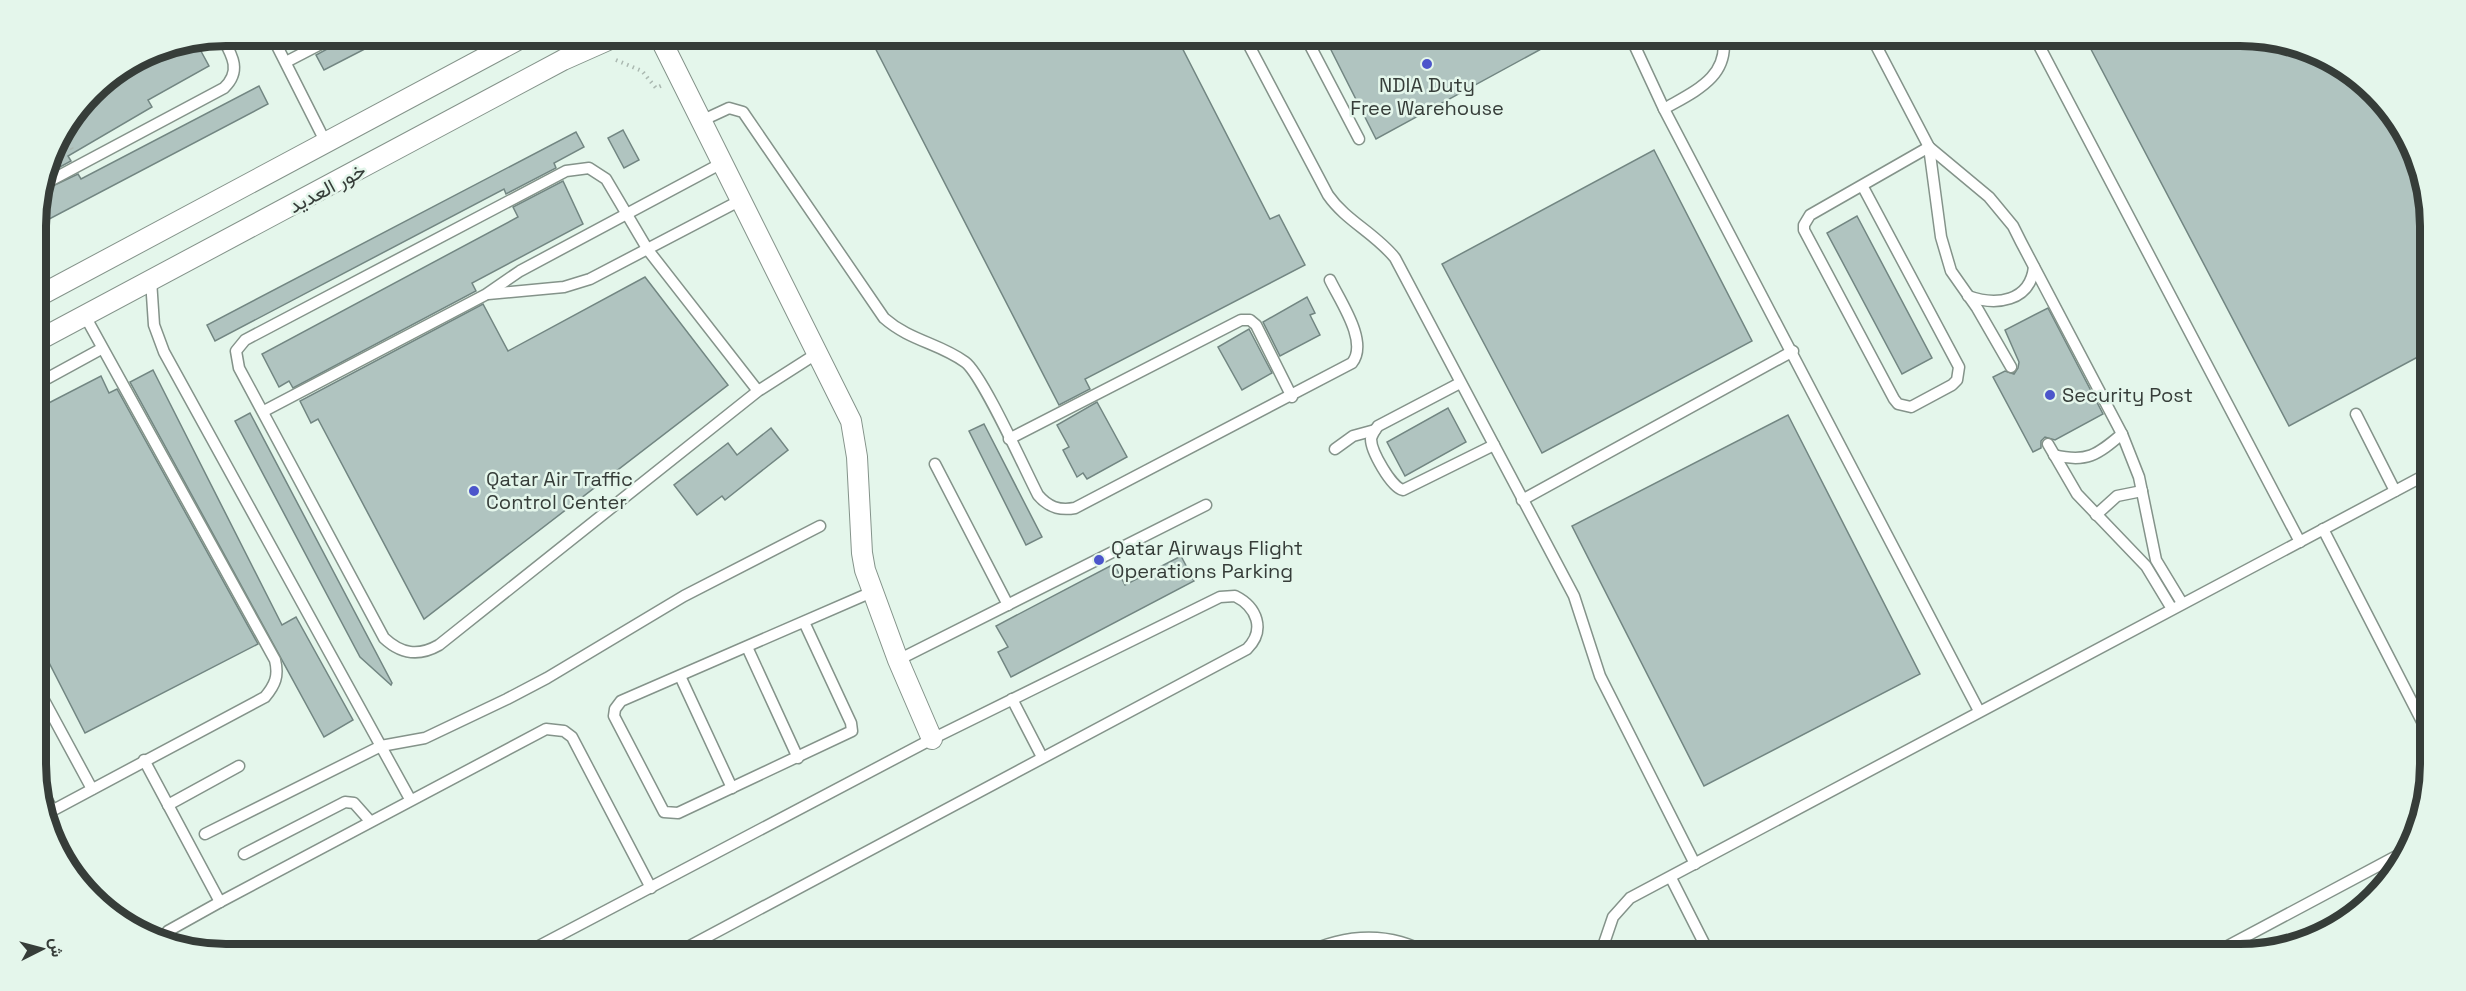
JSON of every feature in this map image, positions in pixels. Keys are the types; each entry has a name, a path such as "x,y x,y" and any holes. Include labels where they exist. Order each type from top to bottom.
{"street":[{"name":"خور العديد","path":"47,292 505,47"},
{"name":"خور العديد","path":"47,336 347,178 563,60 592,47"},
{"path":"665,47 846,411 854,433 862,553 872,592 932,739"}],"lane":[{"path":"53,179 224,88 231,81 235,66 226,47"},
{"path":"278,47 326,143"},
{"path":"286,62 315,47"},
{"path":"1250,47 1328,195 1342,213 1380,240 1395,258 1574,596 1600,676 1695,864"},
{"path":"1311,47 1359,139"},
{"path":"1635,47 1664,109 1793,351 1979,711"},
{"path":"1664,109 1715,76 1725,47"},
{"path":"1877,47 1929,147 1941,237 1951,271 2011,367"},
{"path":"2040,47 2300,542"},
{"path":"701,121 729,108 743,112 884,318 907,336 948,353 974,369 1038,495 1050,506 1075,508 1347,367 1358,353 1359,341 1330,280"},
{"path":"1863,186 1959,368 1957,380 1952,385 1911,407 1904,407 1894,399 1804,230 1804,225 1810,215 1929,147"},
{"path":"1929,147 2001,210 2013,226 2122,434 2135,464 2156,560 2182,603"},
{"path":"264,411 485,295 520,271 722,162"},
{"path":"758,391 648,250 627,212 600,173 578,168 566,171 245,340 236,351 236,360 384,638 404,652 416,654 439,645 758,391 816,354"},
{"path":"485,295 577,284 648,250 741,200"},
{"path":"1968,296 1990,303 2010,299 2029,285 2034,266"},
{"path":"151,280 154,326 164,352 410,799"},
{"path":"52,809 265,697 276,680 278,671 275,660 101,349 85,316"},
{"path":"1009,439 1241,320 1250,320 1256,326 1292,397"},
{"path":"47,379 101,349"},
{"path":"1522,500 1793,351"},
{"path":"1460,383 1382,423 1375,430 1371,440 1373,449 1392,483 1403,490 1494,445"},
{"path":"2356,414 2395,491"},
{"path":"1335,450 1353,436 1375,430"},
{"path":"2054,455 2083,459 2094,456 2122,434"},
{"path":"2048,444 2077,494 2146,566 2172,609"},
{"path":"935,464 1008,605"},
{"path":"1603,944 1607,930 1620,907 1630,898 2420,478"},
{"path":"2096,515 2117,496 2142,491"},
{"path":"898,660 1206,505"},
{"path":"205,834 381,746 425,738 507,699 684,596 820,526"},
{"path":"2323,529 2420,718"},
{"path":"804,622 853,727 848,734 678,813 664,812 614,716 615,708 621,701 872,592"},
{"path":"543,944 932,739 1220,597 1235,596 1244,600 1256,616 1256,636 1247,648 694,944"},
{"path":"747,647 798,758"},
{"path":"680,676 732,788"},
{"path":"1012,699 1042,757"},
{"path":"47,706 92,789"},
{"path":"166,934 220,902 410,799 546,729 564,730 572,738 651,888"},
{"path":"144,760 220,902"},
{"path":"168,806 239,766"},
{"path":"244,854 345,802 358,806 370,821"},
{"path":"2232,944 2393,858"},
{"path":"1671,878 1704,944"},
{"path":"1324,944 1358,936 1396,940 1405,944"}],"path":[{"path":"610,60 632,64 649,77 657,88 696,68 690,57 690,47"},
{"path":"68,141 81,165"}],"building":[{"path":"331,47 369,47 324,70 316,55"},
{"path":"875,47 1182,47 1270,219 1279,215 1305,265 1085,379 1090,389 1059,405"},
{"name":"NDIA Duty Free Warehouse","path":"1330,47 1545,47 1376,139"},
{"path":"2090,47 2240,47 2263,48 2298,56 2340,77 2358,91 2389,126 2401,147 2413,180 2418,203 2420,356 2289,426"},
{"path":"200,49 209,66 148,100 152,107 68,156 71,161 56,169 60,157 77,126 99,99 126,77 157,60"},
{"path":"259,86 268,104 47,220 52,186 78,174 81,179"},
{"path":"623,130 639,160 624,168 608,138"},
{"path":"576,132 584,147 554,163 556,168 506,194 504,189 215,341 207,325"},
{"path":"1654,150 1752,341 1542,453 1442,264"},
{"path":"563,181 583,224 472,283 476,291 293,388 289,381 279,387 262,354 518,217 513,207"},
{"path":"1857,216 1932,358 1902,374 1827,233"},
{"name":"Qatar Air Traffic Control Center","path":"645,277 728,385 424,619 318,419 311,423 300,401 483,304 508,351"},
{"path":"1307,297 1315,313 1310,315 1320,335 1280,356 1263,322"},
{"name":"Security Post","path":"2048,308 2103,414 2055,440 2045,437 2041,441 2041,448 2033,452 1993,377 2005,371 2014,374 2018,368 2019,362 2005,330"},
{"path":"1249,329 1272,373 1242,390 1218,347"},
{"path":"153,370 282,625 296,617 353,720 324,737 130,382"},
{"path":"101,376 109,393 117,389 258,644 85,733 47,659 47,404"},
{"path":"1097,402 1127,457 1087,479 1083,473 1077,477 1063,450 1069,447 1057,425"},
{"path":"1448,408 1466,442 1405,476 1387,442"},
{"path":"250,413 392,683 391,685 360,657 235,421"},
{"path":"1788,415 1920,674 1704,786 1572,526"},
{"path":"984,424 1042,537 1026,545 969,431"},
{"path":"771,428 788,450 725,500 722,496 697,515 674,485 728,443 737,455"},
{"path":"1181,556 1194,581 1011,677 998,652 1008,647 996,626 1114,564 1125,585"}],"place":[{"name":"NDIA Duty Free Warehouse","path":"1427,64"},
{"name":"Security Post","path":"2050,395"},
{"name":"Qatar Air Traffic Control Center","path":"474,491"},
{"name":"Qatar Airways Flight Operations Parking","path":"1099,560"}]}
